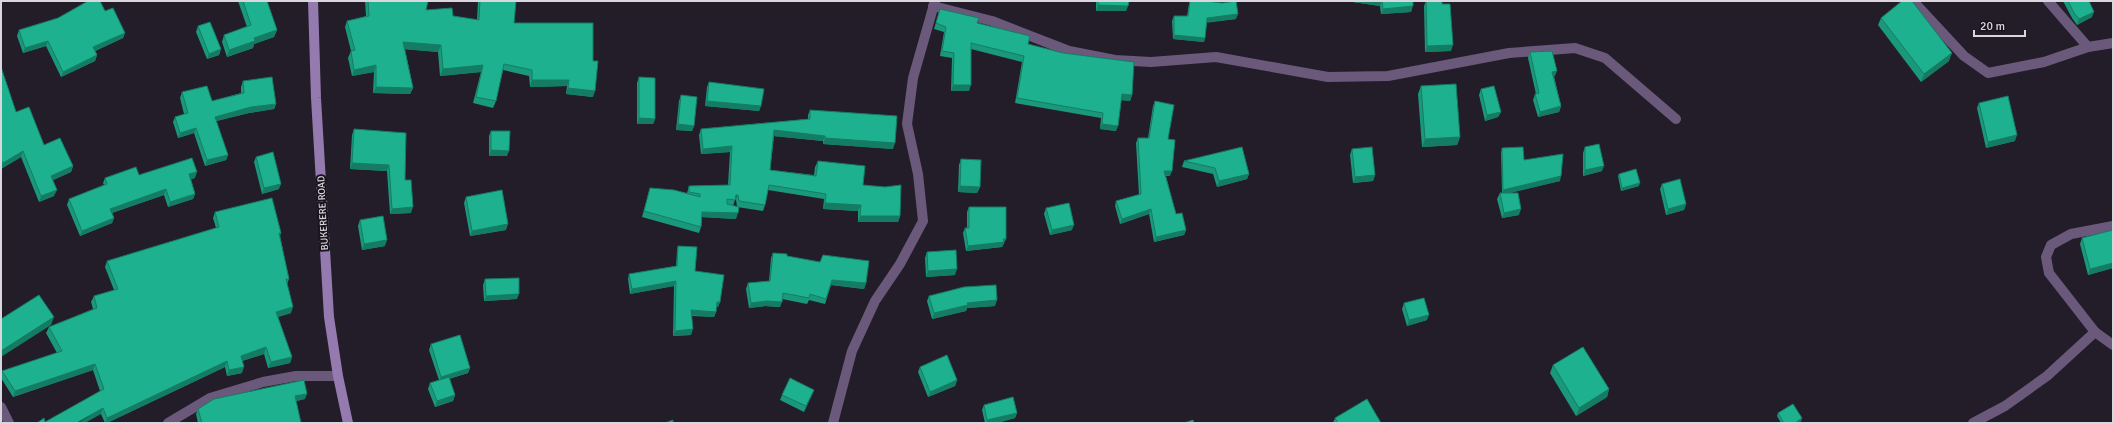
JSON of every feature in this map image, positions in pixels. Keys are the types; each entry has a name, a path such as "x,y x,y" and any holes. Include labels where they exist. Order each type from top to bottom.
{"street":[{"name":"BUKERERE ROAD","path":"313,1 316,98 329,317 338,376 348,423"},
{"path":"1913,1 1964,56 1988,73 2044,62 2088,48 2113,43"},
{"path":"2048,1 2088,48"},
{"path":"833,423 852,351 875,301 900,264 923,221 918,174 907,124 913,78 934,3 992,21 1069,51 1115,60 1152,62 1216,57 1328,77 1388,76 1509,53 1575,48 1606,58 1676,119"},
{"path":"2113,226 2071,234 2051,245 2046,257 2049,273 2095,332 2113,345"},
{"path":"1973,423 2005,406 2047,376 2095,332"},
{"path":"168,423 210,398 263,382 296,376 338,376"},
{"path":"1,407 9,423"}],"building":[{"path":"88,1 100,1 105,11 113,8 125,33 93,47 97,55 63,72 48,41 25,48 19,30 58,18"},
{"path":"243,1 267,1 277,30 254,38 255,41 229,50 224,35 251,25"},
{"path":"368,1 428,1 426,10 452,8 453,16 479,20 480,1 516,1 514,23 593,23 593,61 598,61 595,91 568,88 569,80 532,80 532,70 504,64 496,101 476,97 483,65 443,69 441,45 403,42 413,88 376,87 376,65 354,70 351,51 355,50 347,21 369,16"},
{"path":"1098,1 1129,1 1128,6 1098,5"},
{"path":"1190,1 1222,3 1236,1 1238,14 1207,18 1205,38 1174,35 1174,16 1188,16"},
{"path":"1382,1 1413,1 1413,6 1383,9"},
{"path":"1426,1 1442,1 1442,4 1450,4 1453,45 1427,46"},
{"path":"1902,1 1912,1 1952,53 1924,74 1881,18"},
{"path":"2068,1 2089,1 2094,12 2079,19"},
{"path":"940,9 979,18 977,23 1030,36 1028,44 1063,53 1134,62 1132,95 1122,94 1118,126 1102,124 1103,113 1017,98 1024,56 971,43 971,85 953,85 954,53 942,51 946,27 936,23"},
{"path":"210,22 221,49 209,54 198,26"},
{"path":"1552,51 1557,71 1552,72 1561,106 1540,112 1535,94 1539,93 1530,52"},
{"path":"1,67 16,112 29,107 44,145 60,138 73,166 51,176 57,190 41,196 23,151 3,163 1,160"},
{"path":"272,77 276,104 251,107 215,117 228,155 207,160 196,128 180,133 175,117 188,113 182,92 207,86 212,101 244,93 243,81"},
{"path":"639,77 655,78 655,119 639,118"},
{"path":"709,82 764,89 761,106 707,101"},
{"path":"1456,84 1460,137 1425,139 1421,86"},
{"path":"1494,86 1501,112 1487,115 1481,89"},
{"path":"681,95 697,97 694,126 678,124"},
{"path":"2008,96 2017,135 1988,142 1979,103"},
{"path":"1155,101 1174,105 1168,139 1175,140 1172,171 1164,171 1176,214 1182,213 1186,230 1156,237 1151,209 1122,219 1116,201 1141,194 1138,138 1149,138"},
{"path":"810,110 897,116 895,143 825,138 825,136 774,130 770,170 816,176 818,161 865,166 863,185 885,187 901,185 900,216 860,216 861,205 825,203 826,194 769,185 765,205 739,201 738,195 736,195 735,200 727,199 727,204 739,207 738,213 702,212 701,227 644,211 650,188 674,190 700,197 700,194 689,192 689,186 730,185 732,146 703,149 701,129 810,119"},
{"path":"354,129 406,133 405,180 411,180 413,207 392,209 389,165 352,163"},
{"path":"491,131 510,131 509,151 491,150"},
{"path":"1599,144 1604,166 1585,170 1585,147"},
{"path":"1242,147 1249,174 1219,181 1215,168 1184,161"},
{"path":"1372,147 1375,175 1355,177 1352,149"},
{"path":"1523,147 1524,160 1563,154 1561,176 1503,190 1502,148"},
{"path":"273,152 281,184 264,188 256,157"},
{"path":"192,158 197,172 189,174 195,194 170,202 166,189 110,209 114,218 82,231 69,199 107,184 105,178 136,167 139,175"},
{"path":"961,159 981,160 980,187 960,186"},
{"path":"1636,169 1640,183 1622,188 1619,174"},
{"path":"1680,179 1686,204 1668,209 1662,184"},
{"path":"502,190 508,224 472,231 466,197"},
{"path":"1500,193 1518,193 1521,209 1504,213"},
{"path":"272,198 281,233 279,233 289,279 286,279 293,307 276,312 292,357 271,362 266,347 241,356 244,367 229,370 227,361 107,418 103,408 78,423 37,423 44,418 45,422 104,389 95,364 15,391 2,371 62,351 49,327 97,308 94,296 118,289 107,261 219,227 215,212"},
{"path":"1069,203 1074,225 1052,230 1046,208"},
{"path":"969,207 1006,207 1006,239 1003,239 1004,242 968,246 965,228 969,228"},
{"path":"383,216 387,240 364,244 360,220"},
{"path":"2113,230 2113,263 2090,269 2082,238"},
{"path":"678,246 697,247 695,271 724,275 720,302 717,302 716,312 691,310 693,329 675,331 676,281 632,289 629,274 677,266"},
{"path":"956,250 957,269 928,271 927,252"},
{"path":"773,253 787,254 787,256 820,262 823,255 869,261 866,283 832,280 826,299 810,294 809,298 783,293 782,302 767,301 751,303 748,283 770,281"},
{"path":"519,278 519,294 486,296 485,279"},
{"path":"996,285 997,300 967,303 968,305 934,313 929,296 964,287"},
{"path":"39,295 54,317 1,351 1,319"},
{"path":"1424,298 1429,315 1409,320 1404,303"},
{"path":"460,335 470,368 441,377 431,344"},
{"path":"1583,347 1609,389 1579,408 1553,365"},
{"path":"947,355 957,380 930,392 920,367"},
{"path":"449,377 455,395 437,401 430,383"},
{"path":"790,378 814,390 806,406 782,395"},
{"path":"304,380 307,394 295,396 301,423 202,423 198,409 214,399"},
{"path":"1013,397 1017,413 987,420 984,405"},
{"path":"1367,399 1381,423 1338,423 1335,418"},
{"path":"1793,404 1802,418 1795,423 1784,423 1778,413"},
{"path":"673,420 673,423 665,423"},
{"path":"1193,420 1194,423 1184,423"}]}
